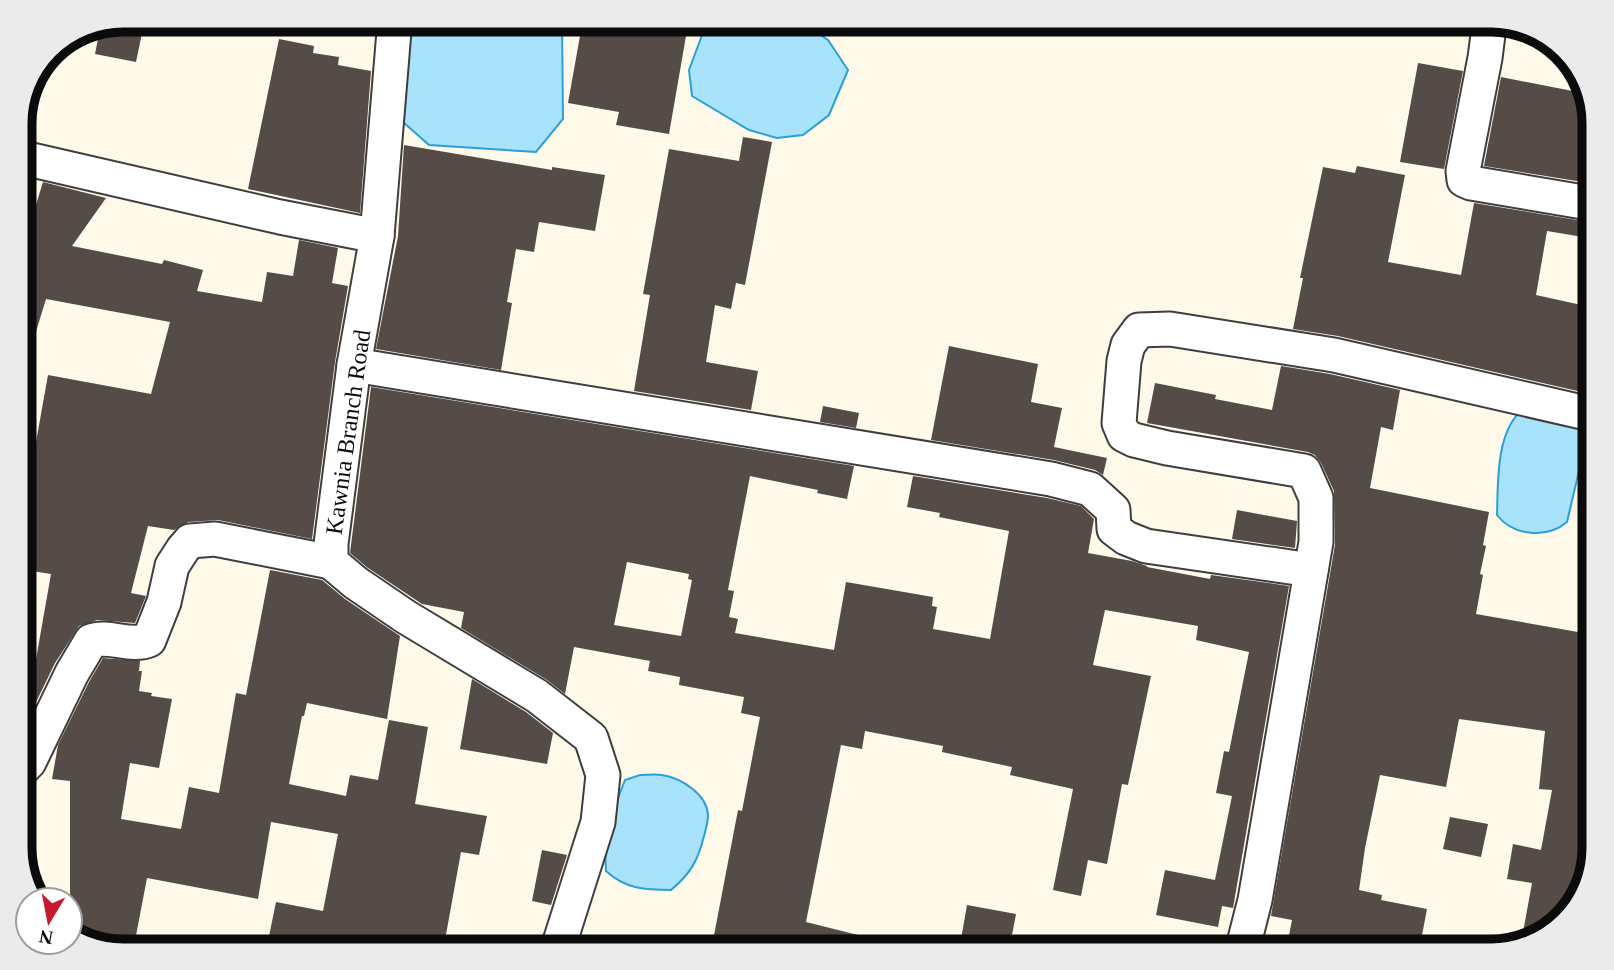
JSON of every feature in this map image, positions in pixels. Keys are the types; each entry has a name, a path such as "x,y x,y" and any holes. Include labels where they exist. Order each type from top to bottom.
{"street":[{"name":"Kawnia Branch Road","path":"394,32 377,236 354,365 331,562 356,583 406,617 537,696 591,738 603,775 598,822 561,939"},
{"path":"1488,32 1463,171 1464,180 1582,202"},
{"path":"32,160 280,217 377,236"},
{"path":"1245,939 1255,900 1316,542 1317,498 1304,471 1167,448 1124,435 1119,423 1124,360 1128,345 1139,330 1170,329 1334,355 1582,412"},
{"path":"354,365 1051,479 1090,489 1113,510 1114,529 1126,538 1146,546 1311,570"},
{"path":"32,756 91,641 123,640 138,644 149,640 164,602 172,566 190,541 215,539 331,562"}],"water":[{"path":"398,32 562,32 563,119 536,152 429,145 394,114"},
{"path":"703,32 816,32 828,40 848,70 829,115 803,135 777,138 749,130 692,96 689,70"},
{"path":"1521,411 1582,423 1582,458 1567,522 1550,531 1521,531 1497,515 1500,459 1513,420"},
{"path":"640,775 662,775 677,780 692,788 707,807 707,826 696,860 671,890 628,885 606,871 608,836 617,802 625,780"}],"building":[{"path":"142,32 136,62 95,54 99,35"},
{"path":"581,32 665,32 686,36 669,134 616,125 619,112 568,103"},
{"path":"279,39 314,46 313,53 339,57 338,65 371,71 360,213 248,189"},
{"path":"1418,63 1463,71 1444,169 1400,162"},
{"path":"1501,77 1578,92 1582,116 1582,182 1484,166"},
{"path":"743,137 772,142 745,285 736,283 731,309 715,305 706,362 758,371 751,410 634,391 650,295 643,294 669,149 739,161"},
{"path":"404,145 552,170 552,167 605,175 595,231 539,222 534,252 516,249 507,302 512,303 501,370 376,349 398,236"},
{"path":"1357,166 1405,175 1388,262 1461,275 1474,203 1582,221 1582,237 1547,231 1536,295 1582,305 1582,392 1338,336 1293,329 1303,278 1300,278 1323,167 1355,173"},
{"path":"43,182 106,198 72,246 162,264 164,260 203,270 197,291 262,302 267,272 293,276 299,240 338,248 332,283 348,286 335,362 312,539 218,520 188,522 174,530 148,526 131,593 146,596 135,623 97,620 79,626 55,663 32,710 32,682 51,574 32,571 32,464 48,375 151,394 170,322 46,299 32,345 32,218"},
{"path":"949,346 1038,364 1031,402 1062,408 1054,447 1107,458 1103,475 1095,470 1054,460 931,440"},
{"path":"1281,366 1400,390 1393,430 1381,427 1370,488 1489,512 1476,614 1582,633 1582,860 1576,883 1564,903 1547,920 1527,932 1523,933 1532,883 1507,879 1513,844 1541,850 1552,790 1539,789 1545,731 1459,719 1446,787 1380,775 1365,848 1359,890 1382,895 1381,900 1427,909 1421,939 1332,939 1318,936 1317,939 1288,939 1292,920 1271,916 1335,545 1334,491 1321,463 1315,455 1308,452 1147,423 1155,383 1272,410"},
{"path":"371,387 854,466 847,499 750,476 728,590 734,591 729,617 738,619 735,633 834,650 846,582 933,597 932,606 937,607 933,629 990,639 1009,531 939,517 940,513 907,507 913,476 1081,506 1094,519 1088,553 1210,579 1211,575 1289,586 1233,908 1222,906 1218,927 1156,915 1165,870 1215,880 1232,796 1216,793 1224,751 1229,752 1249,652 1196,640 1198,626 1105,610 1093,665 1151,676 1128,785 1122,784 1107,864 1088,860 1081,896 1053,890 1073,789 1010,775 1012,767 942,752 943,746 865,731 862,749 841,745 806,922 874,939 713,939 738,810 742,811 760,717 741,713 744,697 679,685 680,677 648,671 650,661 574,647 565,694 547,680 461,628 464,612 422,604 350,553","holes":["627,562 689,574 688,579 692,580 681,636 614,625"]},
{"path":"823,406 859,413 856,428 820,422"},
{"path":"1237,510 1297,521 1295,548 1232,539"},
{"path":"270,570 322,580 400,636 387,719 307,703 289,784 346,796 350,775 378,780 389,720 428,727 415,804 487,816 479,855 461,852 445,939 268,939 276,902 323,911 338,834 271,822 258,899 147,878 135,939 110,938 84,930 84,886 70,886 70,781 52,779 58,745 103,658 140,661 139,671 142,671 139,691 172,699 159,768 130,763 121,819 181,829 189,787 219,793 236,693 246,695"},
{"path":"472,679 526,712 553,733 547,764 460,749"},
{"path":"1450,817 1488,824 1481,857 1443,849"},
{"path":"542,850 567,855 551,905 532,901"},
{"path":"967,905 1016,914 1011,939 961,939"}]}
